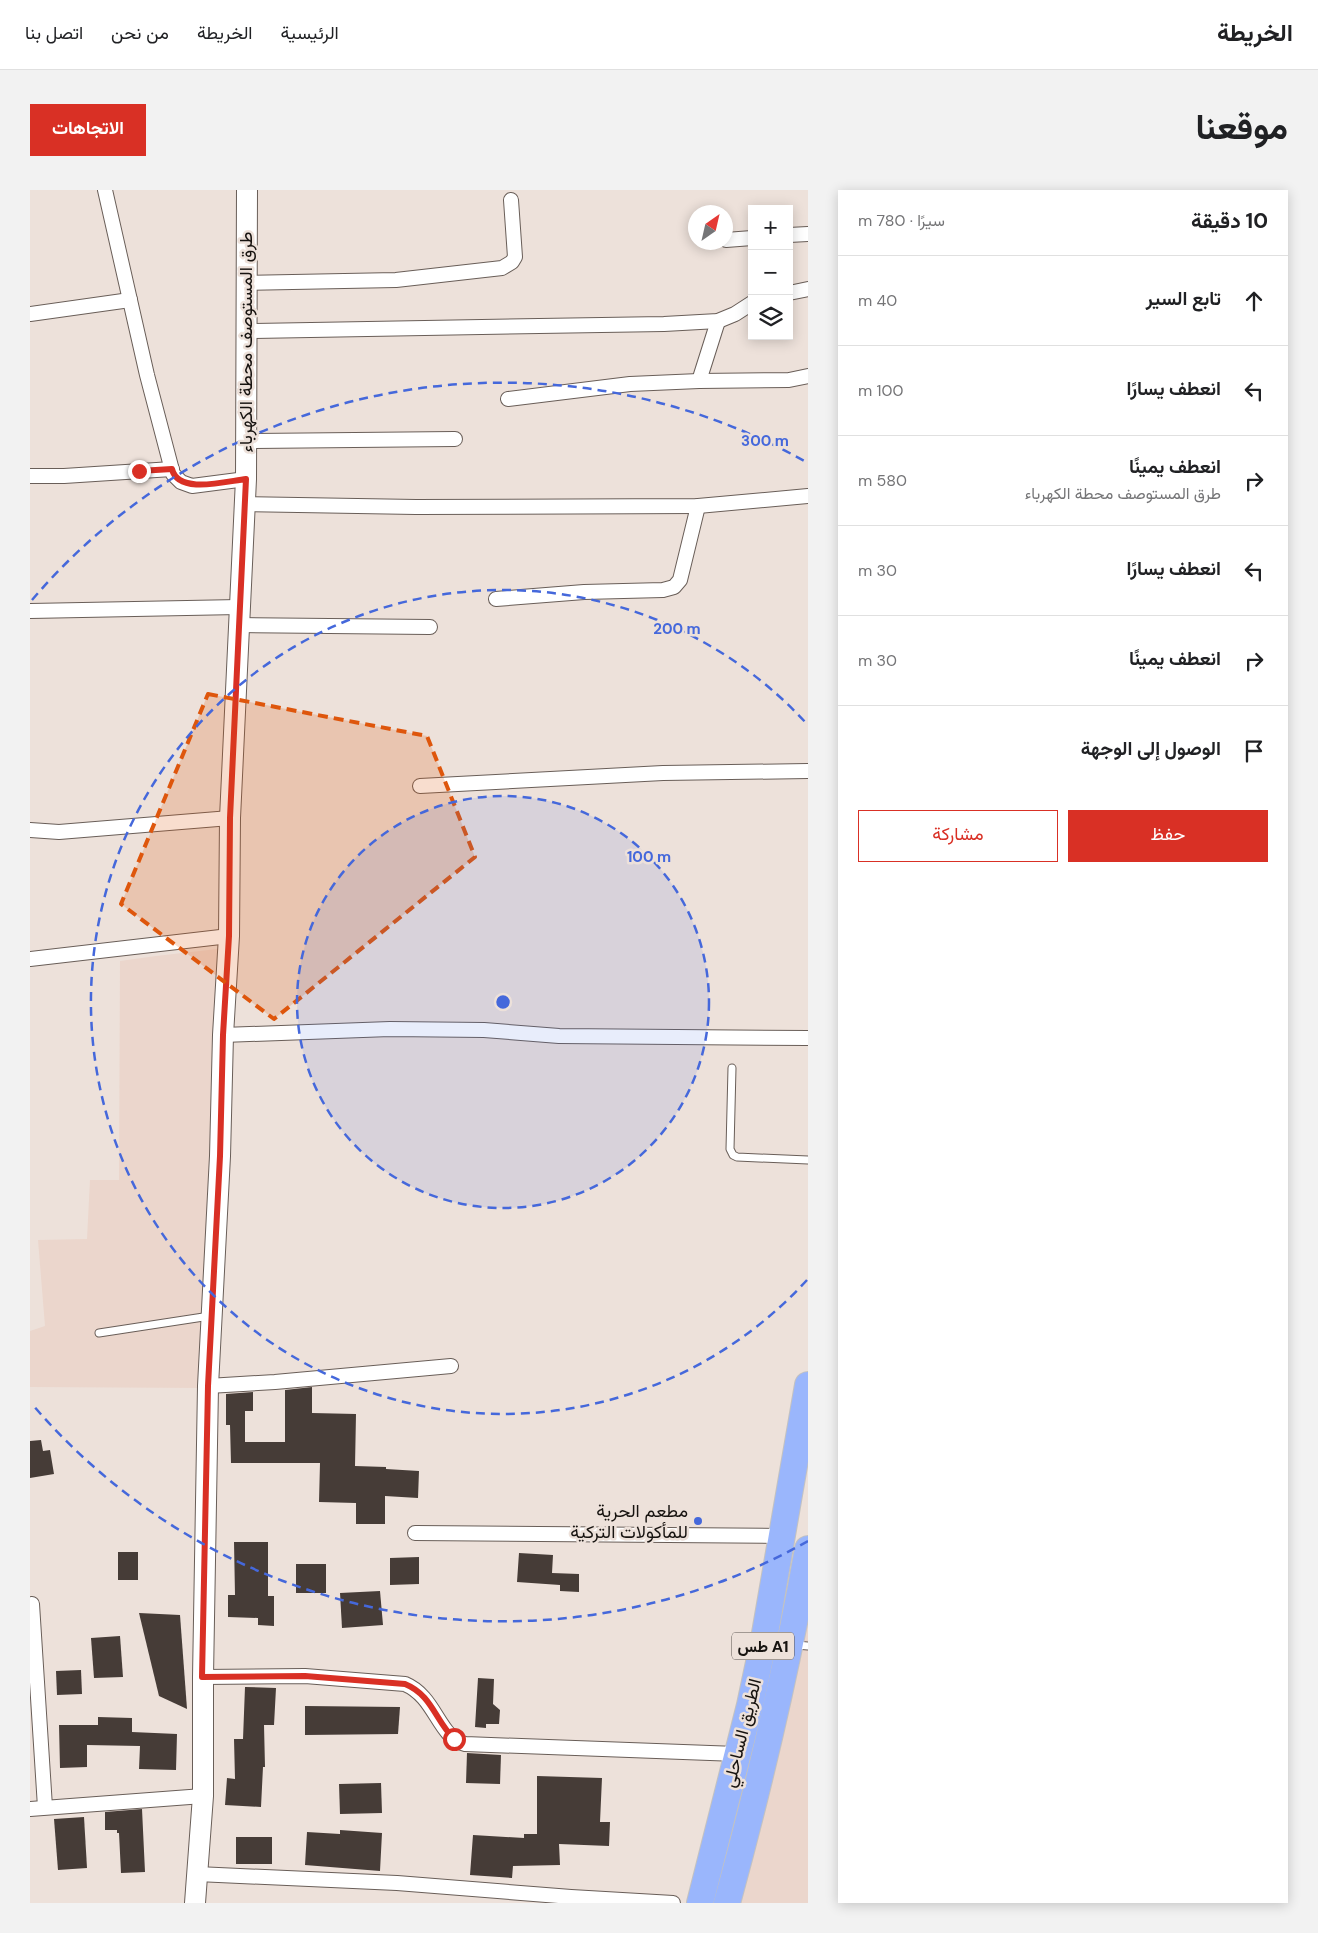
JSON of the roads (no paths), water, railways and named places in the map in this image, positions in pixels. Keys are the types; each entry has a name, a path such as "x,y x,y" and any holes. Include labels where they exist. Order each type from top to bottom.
{"highway":[{"name":"الطريق الساحلي","path":"700,1903 764,1639 808,1385"},
{"name":"الطريق الساحلي","path":"728,1903 799,1645 808,1549"}],"street":[{"path":"105,190 147,375 173,474 181,482 192,486 246,479"},
{"name":"طرق المستوصف محطة الكهرباء","path":"195,1903 203,1796 202,1677 208,1386 213,1316 223,1035 229,936 230,818 246,479 247,190"},
{"path":"247,283 396,280 502,268 512,262 515,257 511,200"},
{"path":"793,235 808,234"},
{"path":"733,239 748,238"},
{"path":"793,291 808,289"},
{"path":"30,314 130,300"},
{"path":"247,332 644,324 718,320 736,314 748,306"},
{"path":"699,381 718,320"},
{"path":"508,399 630,384 789,380 808,376"},
{"path":"246,441 455,439"},
{"path":"30,476 64,476 172,469"},
{"path":"245,504 416,507 698,506 808,496"},
{"path":"496,599 584,592 663,590 674,587 680,580 698,506"},
{"path":"30,612 239,616 430,627"},
{"path":"420,786 663,773 808,771"},
{"path":"30,830 60,832 230,818"},
{"path":"30,959 229,936"},
{"path":"223,1035 390,1030 484,1030 559,1036 808,1038"},
{"path":"208,1386 275,1382 451,1366"},
{"path":"415,1533 781,1536"},
{"path":"32,1604 46,1807"},
{"path":"202,1677 305,1676 405,1684 415,1688 423,1695 450,1735 465,1744 737,1754"},
{"path":"30,1808 203,1796"},
{"path":"198,1874 397,1884 562,1897 673,1903"}],"lane":[{"path":"732,1068 730,1149 733,1155 737,1157 808,1160"},
{"path":"99,1333 213,1316"}],"place":[{"name":"مطعم الحرية للمأكولات التركية","path":"698,1521"}]}
